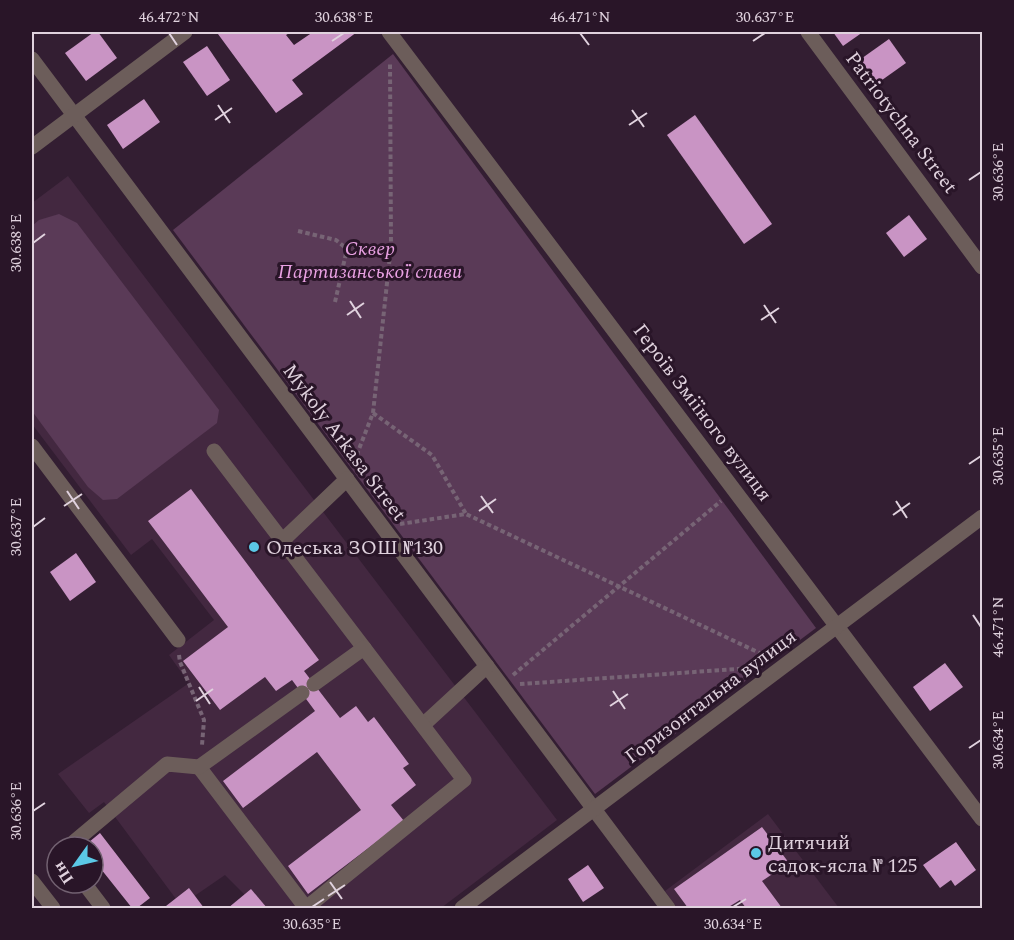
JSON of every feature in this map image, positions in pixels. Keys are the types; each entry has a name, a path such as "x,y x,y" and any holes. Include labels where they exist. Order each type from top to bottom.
{"street":[{"path":"32,147 185,32"},
{"name":"Героїв Зміїного вулиця","path":"390,32 982,819"},
{"name":"Patriotychna Street","path":"808,32 982,267"},
{"name":"Mykoly Arkasa Street","path":"32,59 668,909"},
{"path":"32,446 178,640"},
{"path":"199,767 306,909 464,780 214,451"},
{"path":"282,541 347,479"},
{"name":"Горизонтальна вулиця","path":"462,909 982,517"},
{"path":"82,835 166,764 199,767 364,648"},
{"path":"423,725 487,666"},
{"path":"32,881 53,909"},
{"path":"93,895 103,909"}],"path":[{"path":"347,479 373,413 391,246 390,32"},
{"path":"298,231 336,240 347,249 391,246"},
{"path":"335,302 347,249"},
{"path":"373,413 432,455 466,514"},
{"path":"501,685 735,489"},
{"path":"382,526 466,514 785,665"},
{"path":"178,640 180,662 204,720 199,767"},
{"path":"501,685 785,665"}],"shaded area":[{"name":"Одеська ЗОШ №130","path":"68,176 557,820 441,908 258,908 225,875 193,897 186,890 176,899 104,802 89,813 58,774 189,683 169,655 214,620 152,539 131,555 32,424 32,203"},
{"name":"Дитячий садок-ясла № 125","path":"768,814 839,908 677,908 665,891"}],"green space":[{"name":"Сквер Партизанської слави","path":"393,54 816,628 595,794 173,230"},
{"path":"59,214 77,223 219,410 217,423 117,499 103,500 88,487 32,411 32,226 39,220"}],"building":[{"path":"94,32 98,32 117,58 86,81 65,53"},
{"path":"221,32 291,32 286,35 294,45 313,32 357,32 292,80 303,94 276,113 218,34"},
{"path":"833,32 863,32 843,46"},
{"path":"889,39 906,63 875,85 858,61"},
{"path":"207,46 230,80 207,96 183,62"},
{"path":"144,99 160,122 123,149 107,125"},
{"path":"695,115 772,224 744,244 667,135"},
{"path":"909,215 927,239 904,257 886,233"},
{"path":"191,489 319,660 304,671 340,718 356,706 368,722 374,717 409,764 403,768 416,785 391,805 404,821 308,894 288,866 361,810 317,752 243,808 223,781 315,711 292,680 276,691 265,677 220,710 183,661 228,627 148,521"},
{"path":"76,553 96,582 70,601 50,572"},
{"path":"945,663 963,687 930,711 913,687"},
{"path":"762,827 789,863 762,881 782,908 746,908 740,900 727,908 688,908 674,889"},
{"path":"105,840 150,898 137,908 132,908 105,874"},
{"path":"956,842 976,870 955,886 951,880 940,888 923,865"},
{"path":"588,865 604,888 583,902 568,879"},
{"path":"189,888 204,908 163,908 166,906"},
{"path":"251,889 267,908 228,908"}],"place":[{"name":"Одеська ЗОШ №130","path":"254,547"},
{"name":"Дитячий садок-ясла № 125","path":"756,853"}]}
